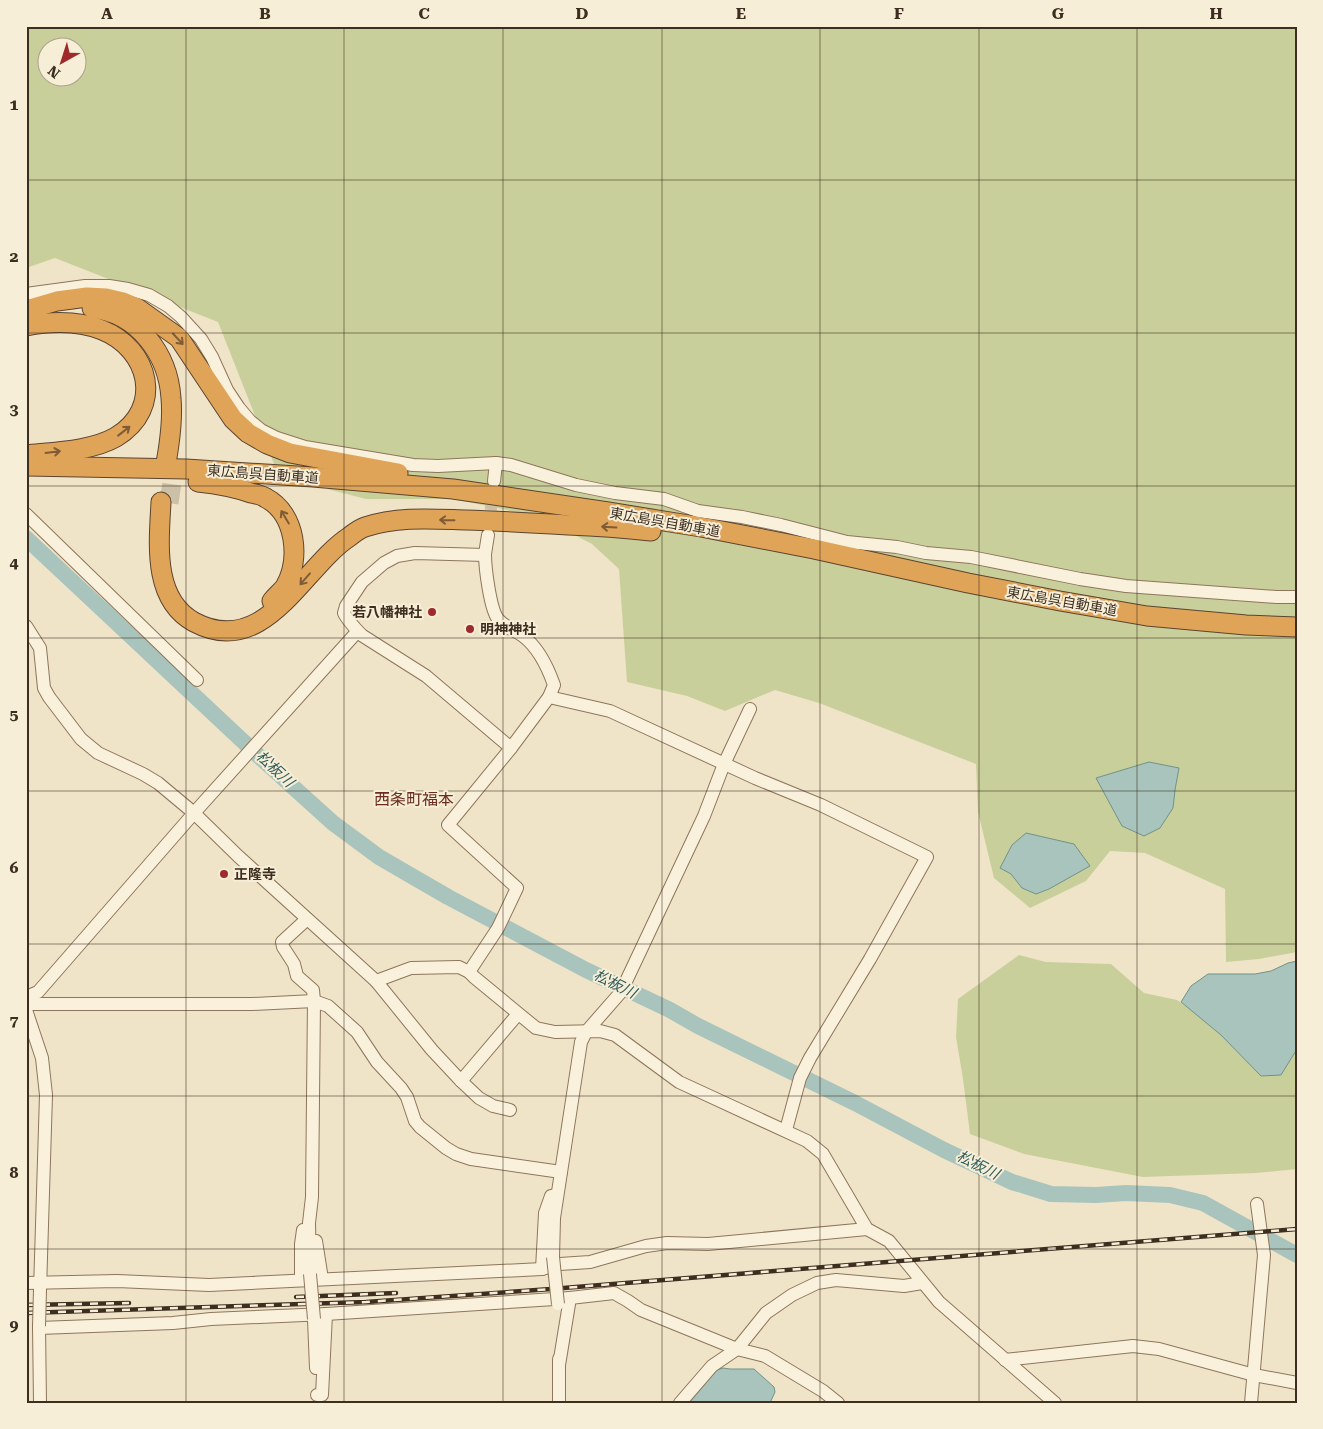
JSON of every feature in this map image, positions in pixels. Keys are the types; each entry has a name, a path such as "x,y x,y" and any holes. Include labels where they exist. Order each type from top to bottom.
{"highway":[{"path":"26,310 57,301 87,297 106,298 123,302 137,308 179,338 233,418 248,434 267,444 290,453 458,484 534,501"},
{"path":"26,318 79,306 97,308 122,316 147,336 159,354 167,373 171,396 171,463 179,432 179,402 176,379 168,354 160,340 141,319 106,298"},
{"path":"26,326 61,322 83,324 103,330 120,340 133,353 143,368 146,385 145,401 129,429 104,443 80,463 26,466"},
{"path":"26,454 221,484 266,498 280,508 290,525 294,541 293,564 285,586 270,603 255,614 227,621 203,616 191,608 177,593 169,571 165,503 158,553 162,576 169,596 179,610 192,621 207,628 226,631 243,629 265,620 289,598 322,560 340,543 363,528 389,521 419,519 495,521 633,529 814,549"},
{"name":"東広島呉自動車道","path":"80,463 313,477 453,489 701,527 814,549 968,583 1147,616 1246,625 1297,627"}],"street":[{"path":"26,294 85,286 109,286 148,295 168,306 201,339 212,357 227,390 250,421 261,430 292,444 413,465 438,466 496,463 511,465 576,485 615,493 664,499 698,511 781,525 847,542 971,557 1080,579 1126,586 1297,597"},
{"path":"494,481 496,463"},
{"path":"26,514 197,680"},
{"path":"470,972 501,923 517,888 448,825 511,748 548,698 554,685 549,671 537,650 524,637 508,628 498,618 493,607 485,555 488,535"},
{"path":"485,555 415,553 397,556 384,563 362,582 344,612 346,617 355,626 357,632 426,676 511,748"},
{"path":"26,626 40,648 44,688 81,739 98,753 158,783 194,813 238,856 376,980 432,1050 461,1081 480,1098 493,1106 510,1110"},
{"path":"26,998 38,992 194,813 357,632"},
{"path":"548,698 610,711 754,778 821,805 927,857 870,959 810,1058 800,1078 786,1130"},
{"path":"376,980 412,968 459,967 470,972 536,1028 555,1032 586,1032 599,1026 621,992 704,816 724,764 750,709"},
{"path":"307,919 282,942 283,947 294,964 297,976 313,990 314,1001 312,1197 309,1222 317,1399"},
{"path":"26,1004 252,1004 314,1001 328,1006 357,1032 377,1062 401,1088 415,1121 446,1148 471,1159 561,1172"},
{"path":"26,1010 42,1058 46,1095 39,1327 40,1403"},
{"path":"461,1081 518,1014"},
{"path":"599,1026 615,1035 679,1082 807,1140 822,1154 867,1229 889,1241 939,1302 1054,1403"},
{"path":"559,1403 558,1304 553,1257 554,1218 582,1042 586,1032"},
{"path":"542,1269 545,1213 552,1196 557,1195"},
{"path":"1251,1403 1264,1255 1257,1204"},
{"path":"26,1283 40,1287 117,1282 208,1285 311,1278 542,1269 560,1264 590,1262 646,1246 667,1243 708,1244 867,1229"},
{"path":"680,1403 712,1366 737,1349 766,1313 792,1295 817,1283 836,1280 904,1286 922,1283"},
{"path":"39,1327 172,1323 614,1294 628,1300 641,1310 737,1349 765,1356 823,1390 838,1403"},
{"path":"559,1365 570,1298"},
{"path":"317,1399 322,1396 326,1314"},
{"path":"1005,1360 1133,1346 1160,1349 1254,1375 1297,1383"}],"green space":[{"path":"26,26 1297,26 1297,952 1259,959 1226,962 1225,889 1145,853 1110,851 1086,881 1030,908 994,878 978,812 976,764 819,703 775,690 725,711 687,696 627,682 619,569 592,544 555,525 507,510 453,499 366,499 327,489 274,464 218,322 55,258 26,268"},
{"path":"1019,955 1046,962 1111,964 1144,993 1177,1000 1280,1074 1297,1049 1297,1169 1256,1173 1143,1177 1024,1154 970,1134 956,1037 958,999"}],"water":[{"path":"1149,762 1179,768 1173,808 1160,828 1144,836 1122,826 1096,778"},
{"path":"1026,833 1074,844 1090,866 1049,889 1036,894 1022,888 1011,874 1000,868 1012,845"},
{"path":"1297,961 1297,1049 1281,1075 1261,1076 1221,1035 1181,1002 1191,986 1208,974 1255,974 1271,971"},
{"path":"723,1368 754,1369 774,1387 775,1392 770,1403 689,1403 717,1370"}],"waterway":[{"name":"松板川","path":"26,538 333,823 379,857 448,897 586,970 855,1103 944,1150 1012,1182 1051,1194 1096,1195 1126,1193 1170,1195 1203,1203 1297,1255"}],"tunnel":[{"path":"169,503 175,462"},
{"path":"489,528 493,488"}],"railway":[{"path":"26,1313 366,1302 551,1289 1297,1229"},
{"path":"296,1297 396,1293"},
{"path":"26,1305 129,1303"}],"place":[{"name":"若八幡神社","path":"432,612"},
{"name":"明神神社","path":"470,629"},
{"name":"正隆寺","path":"224,874"}],"district":[{"name":"西条町福本","path":"414,799"}]}
